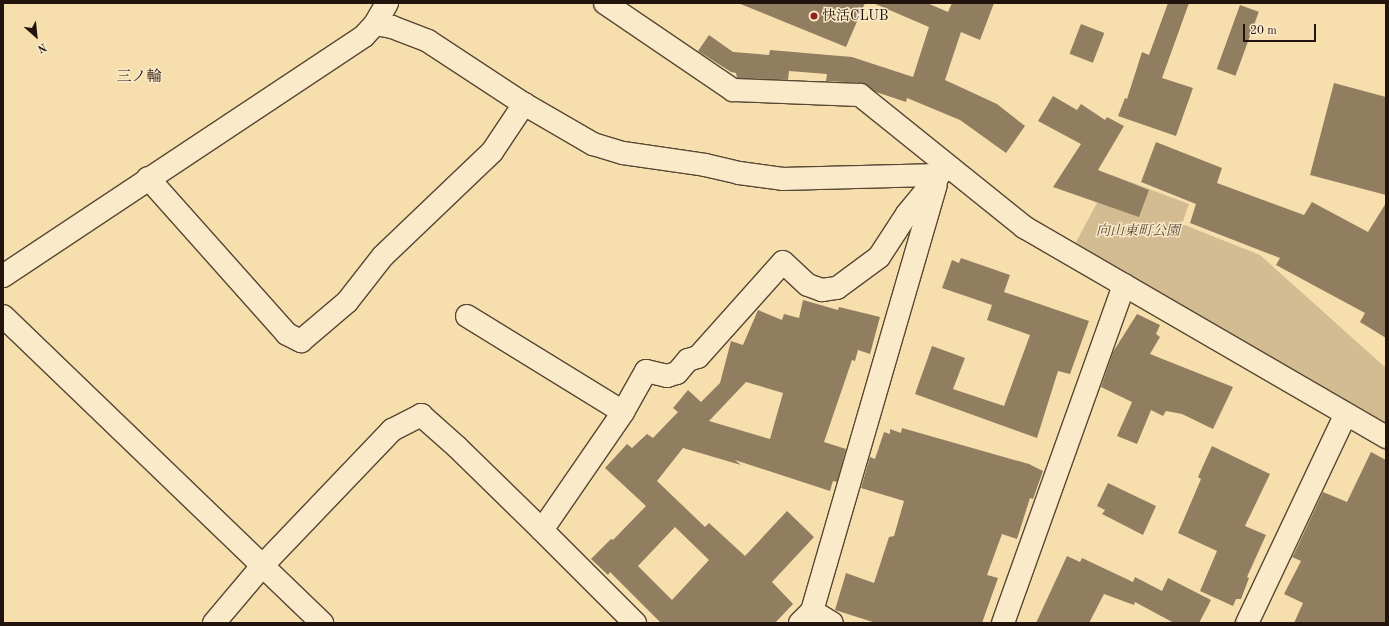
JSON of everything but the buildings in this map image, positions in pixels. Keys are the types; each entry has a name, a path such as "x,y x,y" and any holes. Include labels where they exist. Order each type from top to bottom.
{"street":[{"path":"3,276 148,178 364,36 375,24 387,3"},
{"path":"605,3 733,90 860,95 949,174 1024,227 1094,266 1124,285 1386,437"},
{"path":"375,24 392,28 428,41 524,104 593,144 623,153 705,165 739,173 783,179 949,174"},
{"path":"148,178 287,334 301,341 347,302 383,256 492,152 524,104"},
{"path":"542,530 623,412 646,371 667,376 678,373 688,360 698,357 783,262 808,285 822,290 837,288 879,257 907,214 949,174"},
{"path":"832,623 806,617 949,174"},
{"path":"1003,623 1124,285"},
{"path":"3,316 322,623"},
{"path":"467,316 623,412"},
{"path":"1247,623 1346,414"},
{"path":"214,623 263,565 392,430 421,415 457,447 635,623"}],"green space":[{"name":"向山東町公園","path":"1112,175 1189,204 1182,224 1260,255 1386,368 1386,425 1090,254 1076,242"}],"place":[{"name":"快活CLUB","path":"814,16"}],"district":[{"name":"三ノ輪","path":"139,78"}]}
